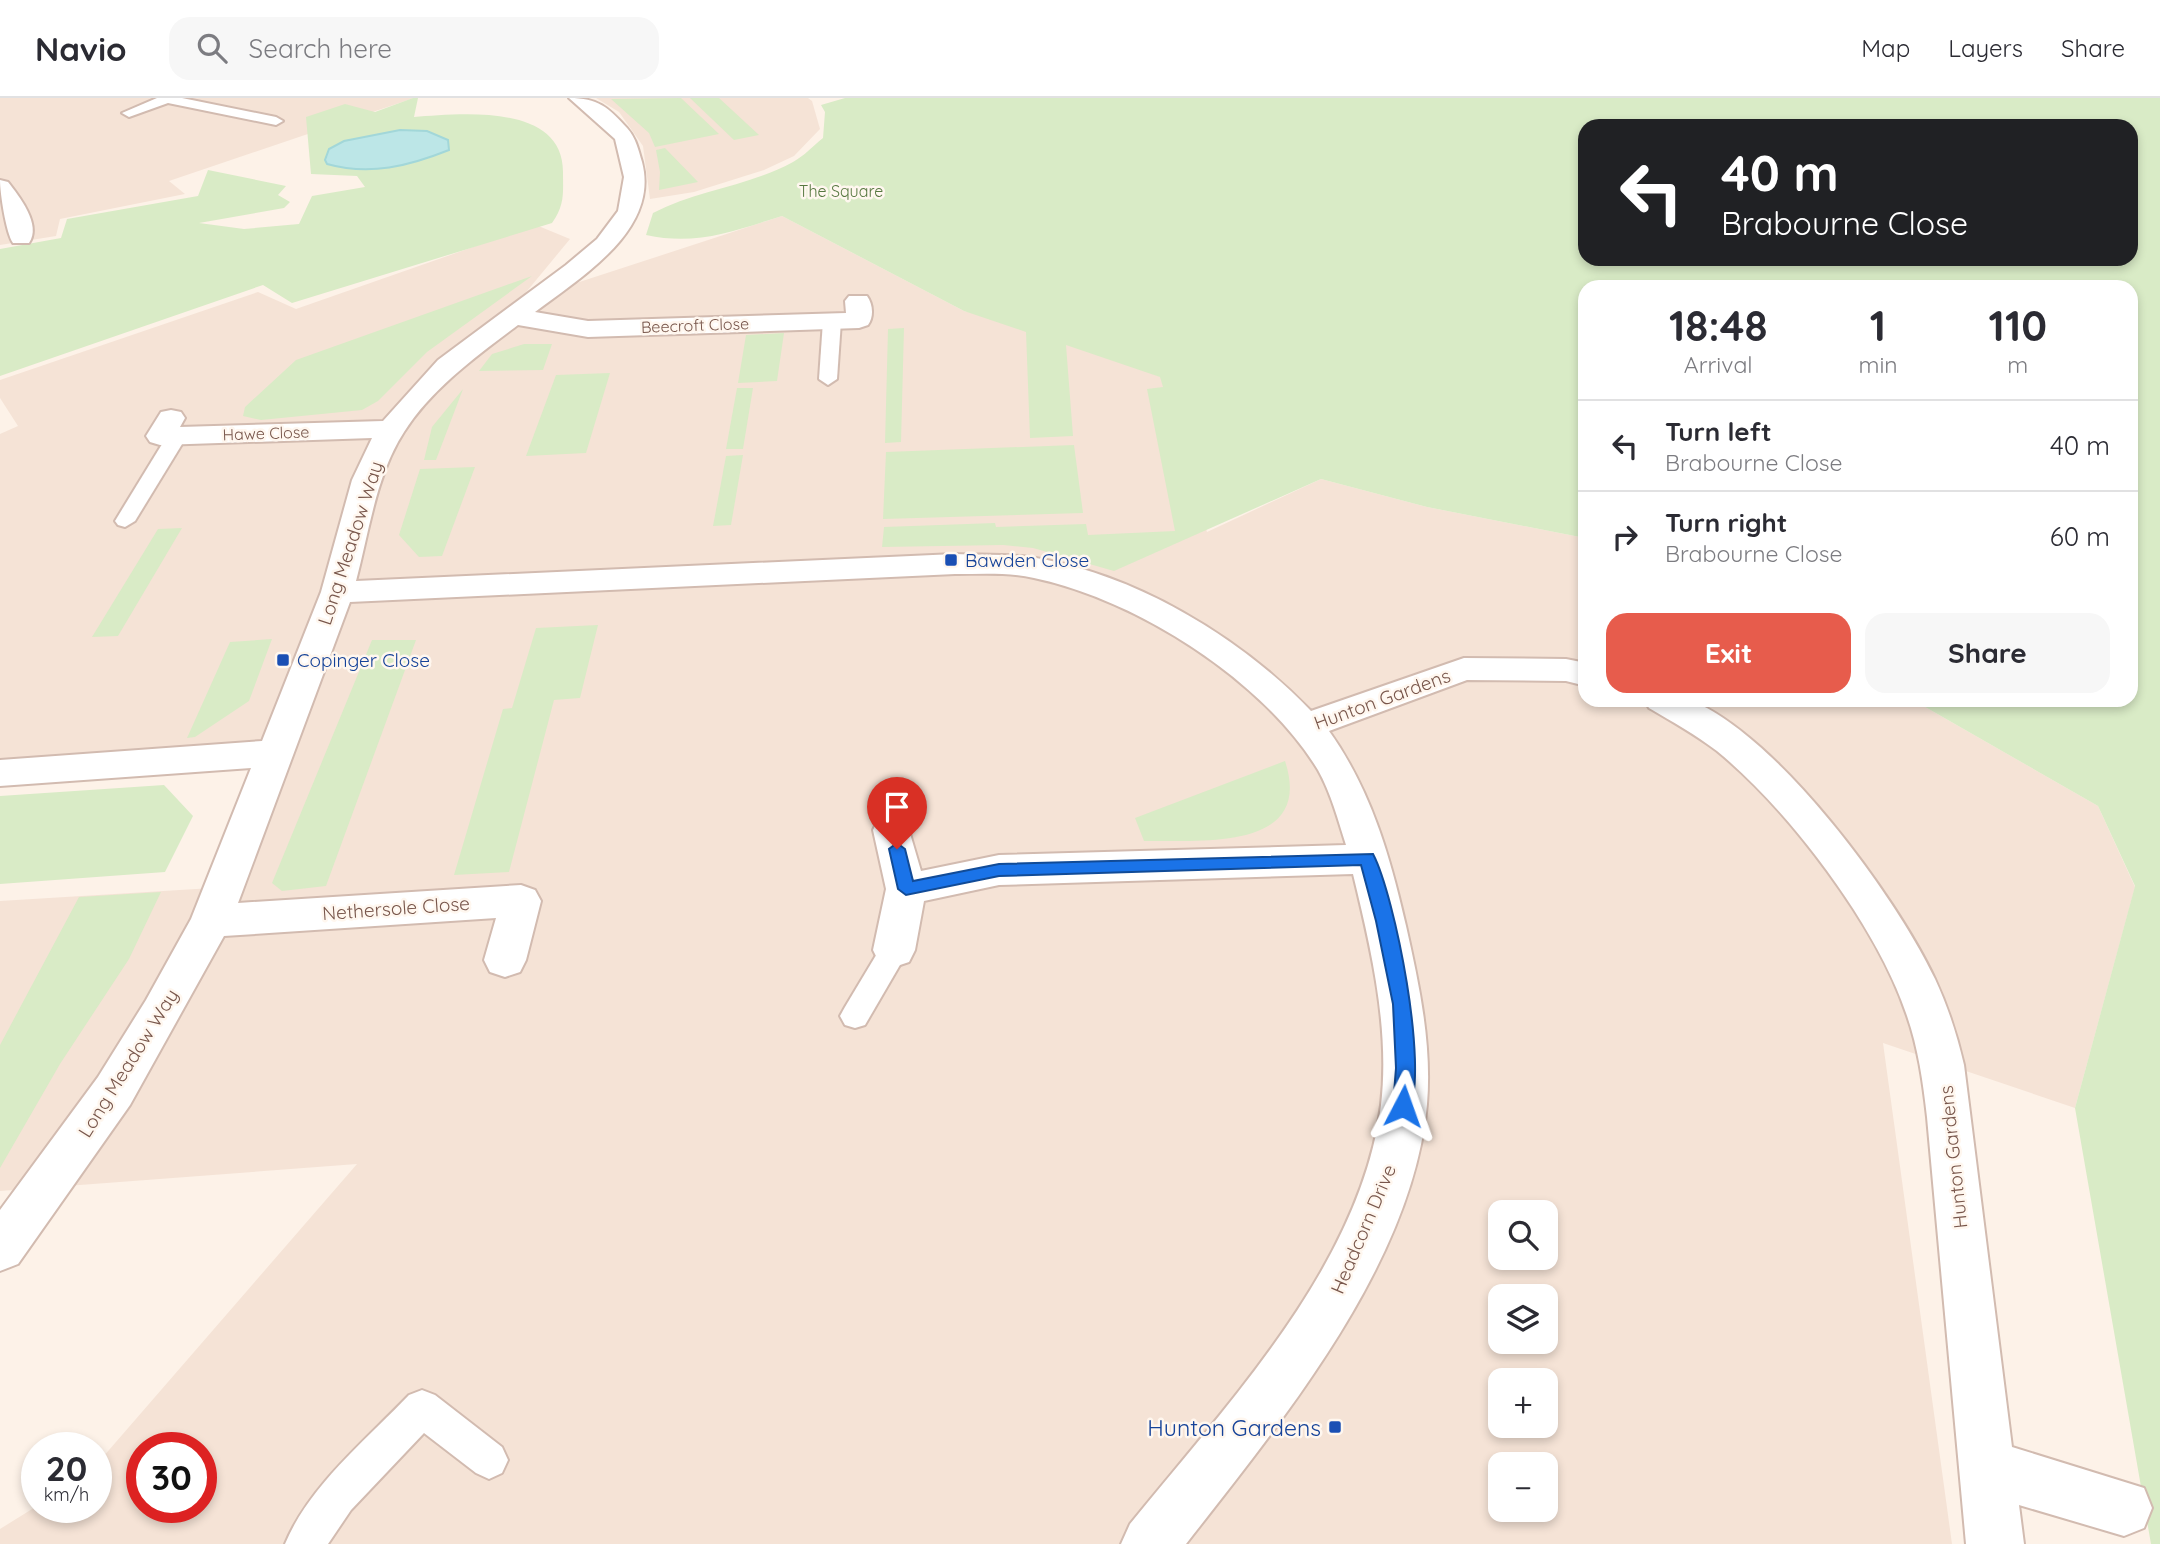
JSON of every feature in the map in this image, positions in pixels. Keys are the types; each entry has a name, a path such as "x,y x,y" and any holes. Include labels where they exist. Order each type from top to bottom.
{"street":[{"name":"Long Meadow Way","path":"0,1248 37,1201 114,1091 161,1013 211,920 337,592 367,480 391,429 447,366 575,271 604,243 629,211 635,177 625,138 609,120 579,98"},
{"path":"0,187 29,230"},
{"name":"Beecroft Close","path":"512,316 588,329 859,320 858,301"},
{"name":"Hawe Close","path":"174,427 391,429"},
{"name":"Headcorn Drive","path":"337,592 955,564 1039,569 1094,585 1202,638 1275,697 1304,727 1335,768 1350,803 1385,921 1402,1004 1406,1068 1401,1125 1393,1159 1343,1284 1289,1366 1150,1544"},
{"name":"Hunton Gardens","path":"1304,727 1464,669 1566,670 1578,673"},
{"name":"Hunton Gardens","path":"1675,707 1700,721 1732,745 1778,787 1823,841 1878,916 1914,979 1928,1014 1952,1119 1959,1223 1995,1544"},
{"path":"0,772 276,753"},
{"path":"892,830 906,889 894,950"},
{"path":"906,889 999,870 1367,859"},
{"name":"Nethersole Close","path":"211,920 338,914 441,903 521,901 505,960"},
{"path":"1987,1468 2124,1508"}],"lane":[{"path":"129,113 168,98 276,121"},
{"path":"828,379 832,321"},
{"path":"125,522 174,427"},
{"path":"855,1016 894,950"},
{"path":"304,1544 338,1497 422,1408 489,1460"}],"shaded area":[{"path":"0,98 414,98 169,181 185,194 60,219 56,236 0,245"},
{"path":"596,98 808,98 812,101 820,129 794,156 764,170 694,192 650,199 643,146 619,112"},
{"path":"782,216 964,311 1023,325 1161,377 1207,532 1321,479 1427,507 1578,537 1578,707 1925,707 2098,806 2135,887 2075,1108 1883,1043 1952,1544 0,1544 0,1529 21,1516 21,1523 112,1523 112,1447 357,1164 0,1191 0,901 245,886 291,741 0,762 0,434 18,426 0,398 0,380 258,292 296,309 536,225 570,239 518,302"}],"green space":[{"path":"418,98 414,117 456,114 505,117 528,123 546,133 558,149 563,172 561,204 552,223 292,303 263,285 0,376 0,249 61,238 67,219 198,196 208,170 286,186 278,195 290,202 284,208 199,223 244,229 299,224 312,196 365,187 357,176 311,174 306,117 345,104 375,112"},
{"path":"681,98 719,134 655,147 649,133 611,99"},
{"path":"690,98 719,98 759,135 734,140"},
{"name":"The Square","path":"845,98 2160,98 2160,1544 2151,1544 2075,1108 2135,886 2098,806 1925,707 2138,707 2138,280 1578,280 1578,537 1427,507 1321,479 1114,571 1033,548 1003,545 882,547 884,527 995,523 996,527 1086,524 1088,535 1175,531 1147,389 1163,387 1160,377 1066,345 1073,436 1030,438 1026,332 964,311 782,216 731,232 699,238 646,235 653,213 687,199 759,177 801,157 823,138 825,112 821,105"},
{"path":"665,148 698,182 659,190 660,172 656,150"},
{"path":"532,276 427,352 378,401 362,410 261,420 243,416 245,407 296,360"},
{"path":"904,328 901,442 885,443 888,329"},
{"path":"784,333 777,381 738,383 746,335"},
{"path":"524,344 552,344 543,370 479,371 492,354"},
{"path":"610,373 586,453 526,456 556,375"},
{"path":"737,388 753,388 743,449 726,449"},
{"path":"463,389 436,460 424,460 432,427"},
{"path":"1074,445 1083,513 883,519 886,452"},
{"path":"743,455 731,525 713,526 726,456"},
{"path":"475,467 442,556 419,557 399,535 420,469"},
{"path":"182,528 118,636 92,637 158,529"},
{"path":"598,625 580,698 554,700 509,872 454,875 503,709 512,708 536,628"},
{"path":"272,639 249,701 195,737 187,738 230,642"},
{"path":"372,640 416,640 326,886 282,891 272,883"},
{"path":"1285,761 1290,791 1283,812 1268,826 1246,835 1221,839 1144,841 1135,818"},
{"path":"164,785 193,816 165,872 0,884 0,796"},
{"path":"161,892 129,959 60,1064 0,1168 0,1045 79,897"}],"water":[{"path":"400,130 427,131 448,140 449,150 389,168 343,168 327,164 325,160 329,149 344,141"}],"place":[{"name":"Bawden Close","path":"951,560"},
{"name":"Copinger Close","path":"283,660"},
{"name":"Hunton Gardens","path":"1335,1427"}],"route":[{"path":"897,849 906,889 999,870 1367,859 1385,921 1402,1004 1406,1068 1403,1106"}]}
